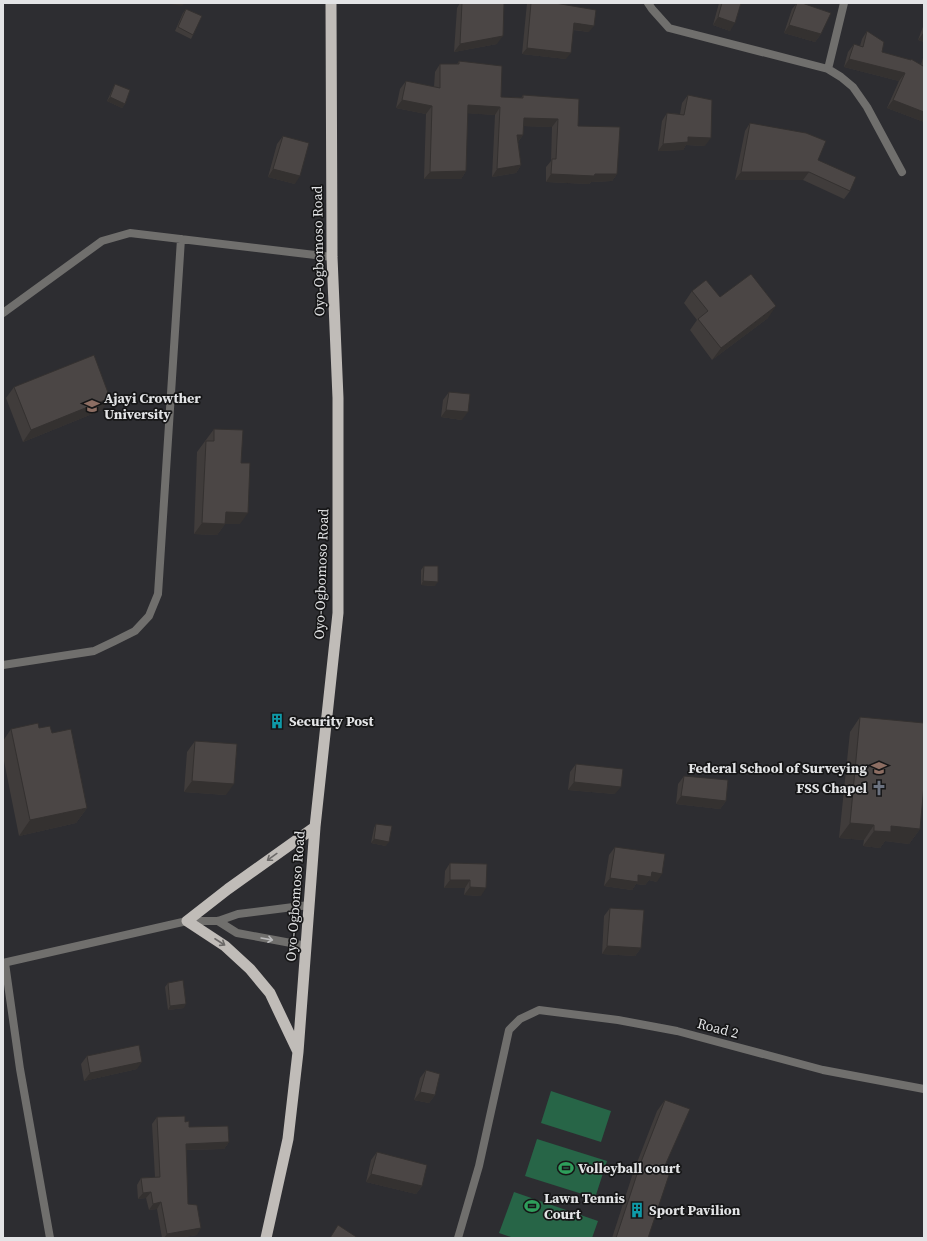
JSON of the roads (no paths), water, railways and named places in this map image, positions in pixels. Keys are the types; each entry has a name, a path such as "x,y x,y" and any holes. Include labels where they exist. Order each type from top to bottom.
{"highway":[{"name":"Oyo-Ogbomoso Road","path":"266,1238 288,1139 298,1052 316,826 338,613 338,398 332,257 331,3"},
{"path":"298,1052 270,993 250,968 225,946 187,921 228,889 316,826"}],"street":[{"path":"648,3 669,28 828,69 841,77 853,87 867,107 902,172"},
{"path":"828,69 844,3"},
{"path":"3,312 102,241 130,233 332,257"},
{"path":"3,665 94,651 135,631 149,616 158,594 181,239"},
{"path":"50,1238 20,1069 4,963 187,921 218,921 238,914 309,905"},
{"path":"218,921 237,933 307,946"},
{"name":"Road 2","path":"458,1238 479,1166 509,1030 520,1019 539,1010 618,1020 677,1031 823,1070 924,1089"}],"place":[{"name":"Ajayi Crowther University","path":"92,406"},
{"name":"Security Post","path":"277,721"},
{"name":"Federal School of Surveying","path":"879,768"},
{"name":"FSS Chapel","path":"879,788"},
{"name":"Volleyball court","path":"566,1168"},
{"name":"Lawn Tennis Court","path":"532,1206"},
{"name":"Sport Pavilion","path":"637,1210"}]}
